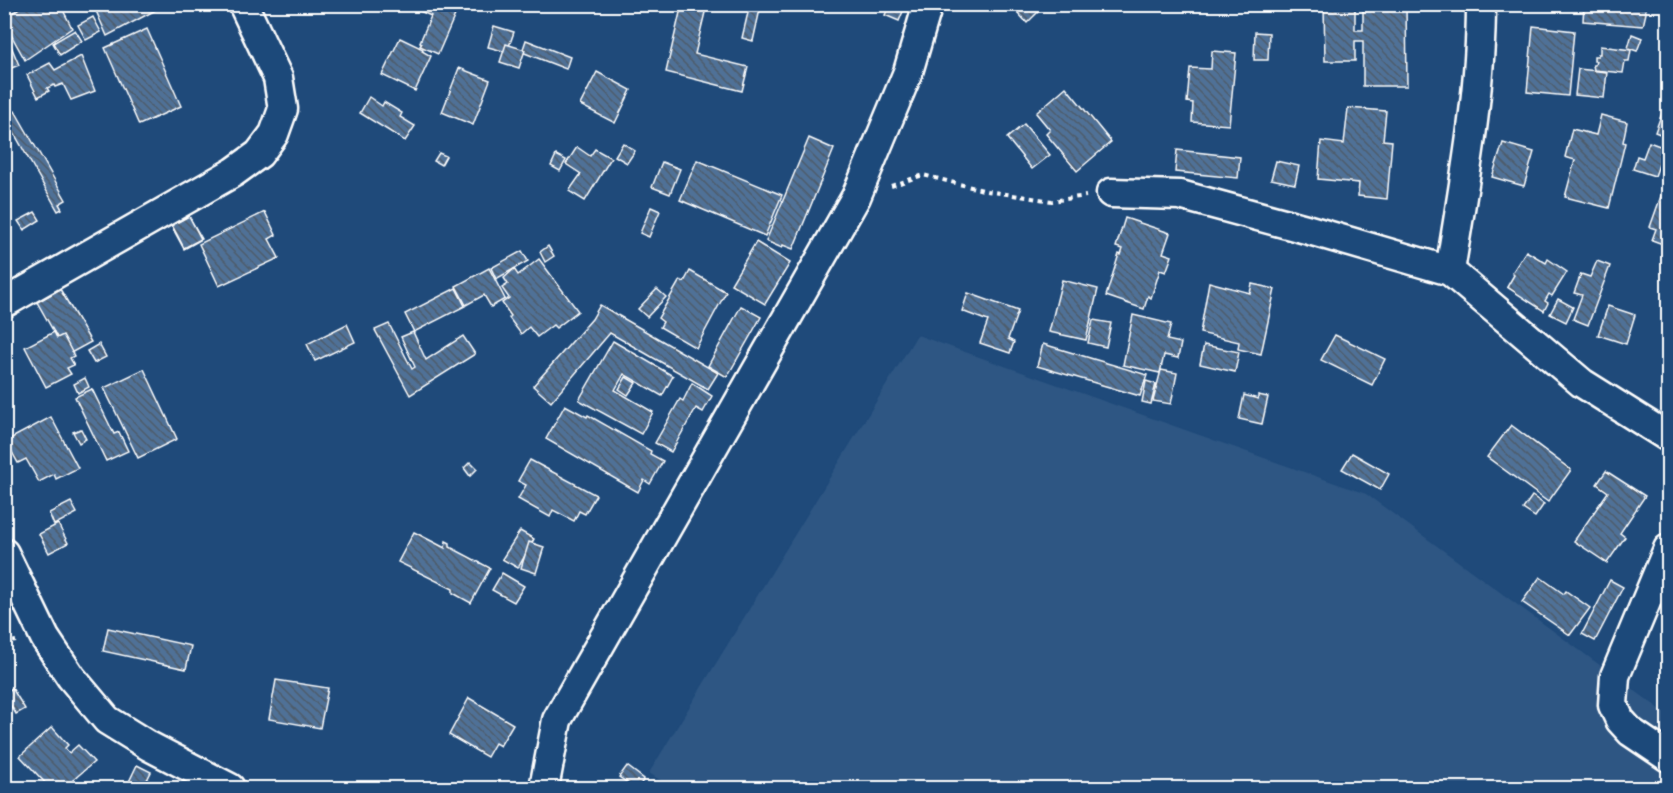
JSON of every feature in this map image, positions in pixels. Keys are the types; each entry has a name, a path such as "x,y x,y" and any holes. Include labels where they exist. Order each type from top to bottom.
{"street":[{"path":"4,303 234,172 259,154 274,134 284,109 278,78 243,4"},
{"path":"544,789 557,720 855,197 908,72 928,4"},
{"path":"1450,271 1471,140 1480,64 1481,4"},
{"path":"1111,193 1180,195 1450,271 1582,383 1668,437"},
{"path":"1668,549 1615,676 1613,705 1620,720 1631,732 1668,757"},
{"path":"4,554 45,638 71,677 107,720 149,746 230,789"}],"path":[{"path":"855,197 923,175 987,191 1052,201 1111,193"}],"shaded area":[{"path":"917,335 1366,494 1668,715 1668,788 673,788 649,773"}],"building":[{"path":"25,4 60,4 72,28 25,60 4,19"},
{"path":"93,4 167,4 107,36"},
{"path":"423,4 437,4 436,7 455,15 438,54 420,46 431,16 420,11"},
{"path":"682,4 707,4 695,54 748,67 742,91 666,72"},
{"path":"750,4 761,5 753,41 742,38"},
{"path":"890,4 906,4 899,21 885,15"},
{"path":"1022,4 1046,4 1027,23 1018,13 1024,7"},
{"path":"1324,4 1355,4 1355,30 1363,30 1363,4 1406,4 1407,86 1363,86 1363,41 1355,41 1355,61 1325,61"},
{"path":"1584,4 1645,4 1646,13 1643,26 1583,21"},
{"path":"93,17 101,32 86,40 78,25"},
{"path":"494,26 514,32 507,52 488,47"},
{"path":"1533,26 1574,31 1568,96 1527,92"},
{"path":"147,29 181,106 139,125 105,48"},
{"path":"75,30 82,41 60,55 53,43"},
{"path":"1255,32 1269,33 1268,60 1254,60"},
{"path":"1632,34 1642,38 1637,51 1628,48"},
{"path":"400,38 423,49 422,51 431,56 415,91 382,75"},
{"path":"526,40 570,57 566,69 522,52"},
{"path":"506,44 525,50 519,68 500,62"},
{"path":"11,46 19,65 4,71 4,49"},
{"path":"1600,46 1631,50 1629,61 1625,61 1623,73 1594,70 1593,65 1596,61 1594,61 1594,56 1600,54"},
{"path":"1212,51 1236,53 1229,125 1192,122 1193,103 1187,102 1190,68 1211,69"},
{"path":"81,56 95,91 71,100 63,84 47,88 49,91 38,97 27,75 50,63 55,70"},
{"path":"459,68 490,80 473,125 442,112"},
{"path":"1578,69 1607,72 1604,98 1575,95"},
{"path":"597,72 631,90 615,123 580,105"},
{"path":"1066,87 1111,142 1077,171 1046,134 1050,130 1036,113"},
{"path":"369,97 382,106 384,102 402,113 400,117 415,126 405,141 360,113"},
{"path":"1348,108 1386,111 1383,140 1392,141 1387,199 1358,196 1359,183 1318,179 1321,141 1344,144"},
{"path":"15,111 66,200 59,204 62,209 58,211 5,117"},
{"path":"1662,113 1668,115 1665,136 1655,132"},
{"path":"1601,115 1627,122 1623,142 1625,143 1609,208 1565,197 1575,160 1565,157 1572,129 1596,135"},
{"path":"1024,124 1050,155 1032,169 1007,138"},
{"path":"809,138 834,149 793,249 783,245 782,248 766,241"},
{"path":"1649,142 1665,148 1655,176 1633,169 1637,156 1643,158"},
{"path":"623,143 635,151 627,163 615,156"},
{"path":"1503,143 1534,152 1524,186 1492,177"},
{"path":"577,147 590,156 595,149 611,158 585,201 569,191 581,174 566,164"},
{"path":"1177,150 1240,157 1238,178 1175,172"},
{"path":"439,153 446,156 441,165 434,161"},
{"path":"556,155 566,160 560,171 551,166"},
{"path":"697,160 782,195 765,236 680,200"},
{"path":"1276,161 1299,166 1295,184 1271,179"},
{"path":"662,162 680,169 670,194 652,187"},
{"path":"1665,185 1668,186 1668,246 1652,240 1656,229 1650,227"},
{"path":"651,207 660,211 649,237 640,233"},
{"path":"35,212 40,220 24,230 18,221"},
{"path":"265,212 276,235 269,239 279,258 219,286 199,244"},
{"path":"188,215 202,239 184,249 171,225"},
{"path":"189,216 201,239 184,248 172,225"},
{"path":"1125,218 1170,233 1163,253 1172,256 1166,272 1160,270 1151,298 1148,296 1144,309 1106,296 1119,254 1121,255 1123,249 1116,247"},
{"path":"756,242 790,263 765,304 731,284"},
{"path":"548,246 554,256 545,262 540,252"},
{"path":"522,251 528,261 496,279 491,268"},
{"path":"1526,251 1546,263 1548,259 1567,272 1552,296 1549,294 1545,301 1548,303 1544,311 1507,287 1514,275 1512,273"},
{"path":"539,259 578,311 556,328 553,325 537,337 529,327 521,334 509,318 511,316 502,303 509,298 502,288 508,284 504,278 514,269 518,275"},
{"path":"1597,261 1610,266 1588,325 1573,319 1582,295 1574,293 1581,274 1590,277"},
{"path":"489,268 505,299 491,307 484,295 466,305 456,286"},
{"path":"690,271 726,292 696,348 660,327 663,322 658,318 680,280 684,282"},
{"path":"1062,280 1098,289 1086,340 1049,332"},
{"path":"1209,282 1250,293 1252,284 1275,289 1261,354 1238,349 1239,342 1200,333"},
{"path":"456,288 465,306 414,332 405,314"},
{"path":"60,289 91,342 67,355 37,302"},
{"path":"657,289 666,297 647,317 638,309"},
{"path":"968,293 1018,311 1008,339 1014,342 1010,353 980,343 988,321 962,311"},
{"path":"1558,299 1573,307 1566,322 1550,314"},
{"path":"600,305 718,373 708,389 610,333 551,402 533,386 592,319"},
{"path":"741,306 761,317 727,377 708,366"},
{"path":"1608,306 1635,315 1626,344 1598,335"},
{"path":"1133,315 1171,324 1167,340 1181,343 1178,358 1164,355 1160,373 1123,365"},
{"path":"1093,320 1111,323 1106,347 1088,343"},
{"path":"347,324 355,342 315,361 307,344"},
{"path":"389,324 412,369 415,367 401,337 413,332 426,360 463,336 475,354 410,395 375,330"},
{"path":"54,332 57,338 63,335 74,356 70,358 74,365 67,368 71,374 46,387 25,347"},
{"path":"1335,335 1385,359 1372,385 1321,360"},
{"path":"613,341 673,376 662,396 624,374 615,390 653,412 641,434 579,400"},
{"path":"99,344 106,357 94,363 87,351"},
{"path":"1043,344 1147,375 1140,396 1037,366"},
{"path":"1204,345 1239,352 1235,372 1200,364"},
{"path":"144,369 177,439 138,458 104,388"},
{"path":"1161,370 1177,373 1171,404 1153,401"},
{"path":"626,377 636,383 628,395 619,389"},
{"path":"85,378 89,387 78,393 74,384"},
{"path":"1146,381 1156,384 1151,404 1142,402"},
{"path":"692,383 712,396 703,412 696,408 671,452 655,443 680,399 683,401"},
{"path":"92,389 114,434 119,432 128,451 106,461 75,397"},
{"path":"1244,395 1258,399 1258,395 1268,397 1262,424 1239,419"},
{"path":"565,405 587,417 588,415 651,451 650,454 663,461 650,484 644,480 638,492 546,439"},
{"path":"51,417 78,468 56,479 54,474 39,482 26,459 18,463 6,441"},
{"path":"1511,425 1571,470 1548,502 1487,457"},
{"path":"81,429 86,439 79,443 73,432"},
{"path":"1352,453 1389,474 1380,490 1342,469"},
{"path":"530,460 596,495 585,514 579,511 574,521 553,510 550,517 518,499 526,485 518,481"},
{"path":"470,462 477,469 470,476 464,468"},
{"path":"1606,471 1645,496 1620,533 1625,537 1607,563 1574,541 1608,492 1597,484"},
{"path":"1532,496 1544,504 1535,517 1523,509"},
{"path":"71,502 77,513 54,525 49,513"},
{"path":"58,524 68,543 49,553 39,534"},
{"path":"520,531 534,539 518,568 502,559"},
{"path":"414,532 445,548 446,541 450,543 450,547 490,568 471,603 453,593 453,589 398,562"},
{"path":"529,542 544,547 536,573 521,568"},
{"path":"502,573 524,586 514,602 492,590"},
{"path":"1540,577 1564,594 1566,591 1590,608 1570,635 1522,602"},
{"path":"1610,580 1623,587 1595,641 1582,634"},
{"path":"108,628 191,646 186,669 103,651"},
{"path":"276,680 328,688 320,728 269,719"},
{"path":"12,688 25,709 16,714 4,695"},
{"path":"469,698 513,724 500,746 495,743 487,757 449,735"},
{"path":"52,727 68,745 65,748 69,753 78,745 94,762 73,780 78,786 75,788 50,788 20,756"},
{"path":"137,765 151,772 147,780 163,788 126,788"},
{"path":"627,766 644,779 638,788 619,777"}]}
